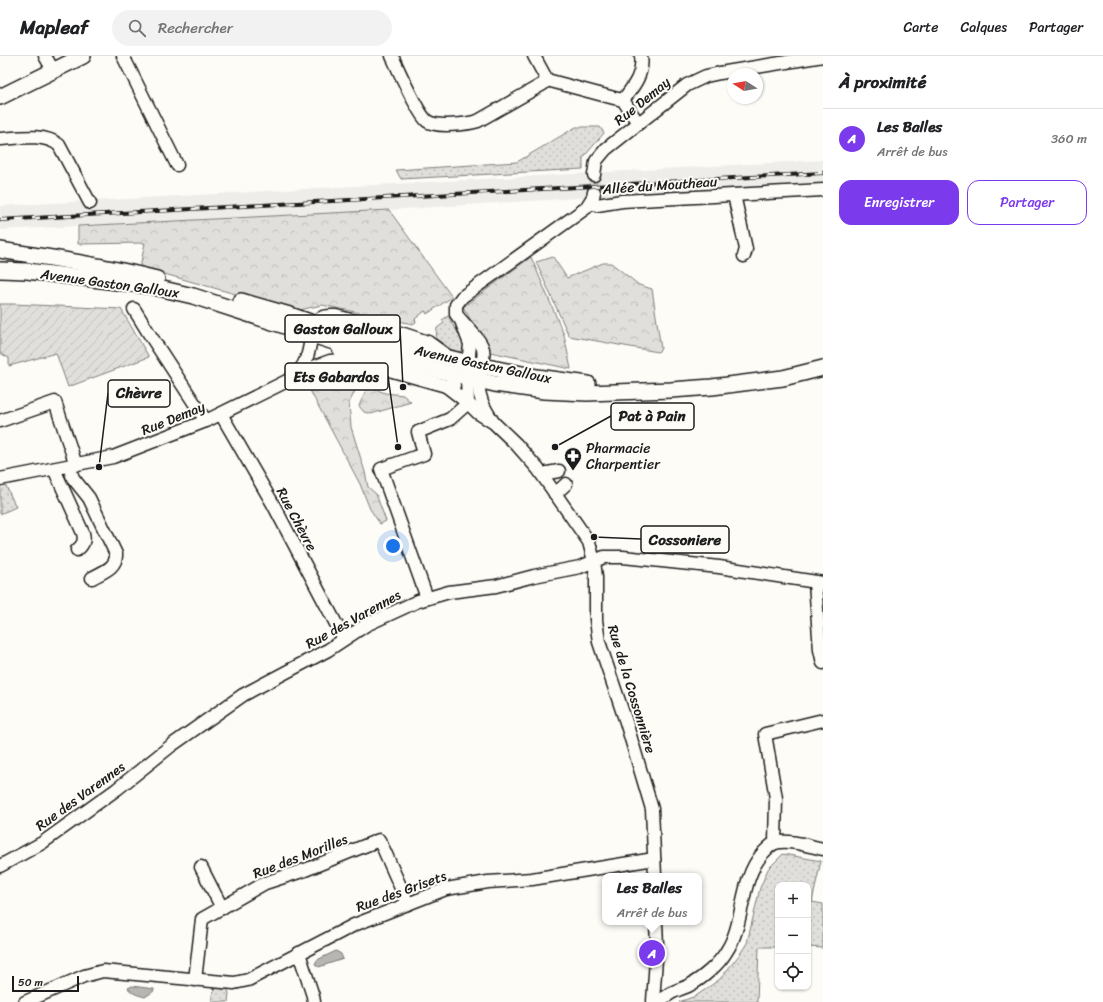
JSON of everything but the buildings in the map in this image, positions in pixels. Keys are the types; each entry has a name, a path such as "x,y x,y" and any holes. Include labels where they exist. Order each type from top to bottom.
{"main road":[{"path":"0,97 83,56"},
{"path":"0,250 81,262 168,282"},
{"path":"0,263 52,264 168,282"},
{"name":"Avenue Gaston Galloux","path":"0,270 27,271 150,286 193,296 313,329 333,330 450,358 472,374"},
{"name":"Avenue Gaston Galloux","path":"168,282 293,316 334,342 404,362 472,374 537,377 639,391 671,390 752,383 783,378 823,368"}],"street":[{"path":"45,56 53,70"},
{"path":"124,56 177,165"},
{"path":"392,56 426,121 439,125 472,123 478,121 543,84 547,80"},
{"path":"534,56 547,80 623,100 638,123"},
{"path":"623,100 640,74 642,61 641,56"},
{"name":"Rue Demay","path":"594,176 595,164 599,157 638,123 687,84 706,76 720,73 823,56"},
{"path":"0,139 44,138 53,140 59,144 90,203"},
{"name":"Allée du Moutheau","path":"472,374 483,349 479,341 462,323 456,314 455,309 458,302 462,297 580,213 586,208 592,198 597,205 622,201 823,190"},
{"name":"Allée du Moutheau","path":"734,195 746,248 744,256"},
{"path":"134,309 206,421"},
{"path":"300,372 307,359 313,329"},
{"path":"334,342 343,354 350,359 446,386 472,374"},
{"name":"Rue Demay","path":"0,479 112,457 206,421 292,379 300,372 330,361 350,359"},
{"path":"427,598 381,469 424,454 418,432 450,419 468,402 472,374"},
{"name":"Rue de la Cossonnière","path":"472,374 479,389 483,406 494,423"},
{"name":"Rue de la Cossonnière","path":"446,386 468,402 478,413 494,423 516,444 542,474 589,542 596,577 596,620 600,642 652,809 655,873"},
{"path":"0,421 55,402 73,465 73,478 89,498 116,554 116,563 92,578"},
{"name":"Rue Chèvre","path":"221,414 273,504 344,639"},
{"path":"54,469 83,533 83,544 77,550"},
{"path":"542,474 559,471"},
{"path":"555,494 566,484"},
{"name":"Rue des Varennes","path":"0,866 42,843 117,789 172,745 243,695 328,650 366,625 410,604 427,598 449,592 496,586 534,576 580,567 604,557 719,567 819,583"},
{"path":"819,583 820,650 823,663"},
{"path":"775,843 776,798 765,734 823,720"},
{"name":"Rue des Morilles","path":"195,980 202,919 265,883 305,870 379,840 408,904"},
{"path":"656,925 654,1002 692,984 714,967 726,952 734,936 748,879 753,867 768,847 775,843 792,843 823,849"},
{"name":"Rue des Grisets","path":"25,1002 84,976 103,970 234,983 248,980 354,925 446,888 488,882 532,879 654,859"},
{"path":"201,867 222,908"},
{"path":"299,953 314,996 314,1002"}],"shaded area":[{"path":"823,160 823,182 389,210 0,230 0,206"},
{"path":"336,951 341,954 343,959 319,967 315,964 317,960"},
{"path":"132,986 154,989 154,991 145,997 131,992 128,988"}],"green space":[{"path":"576,127 600,127 604,133 583,158 583,169 401,179 396,170 517,162"},
{"path":"389,210 452,297 427,314 425,311 415,319 416,322 413,324 322,305 295,311 140,267 145,243 78,244 78,226"},
{"path":"531,257 564,335 571,369 490,352 463,307"},
{"path":"553,257 567,278 603,263 611,263 639,285 652,289 661,349 658,352 569,336 536,262"},
{"path":"0,304 121,309 149,357 68,387 56,353 9,366 9,358 0,353"},
{"path":"448,316 464,343 464,348 460,352 451,349 436,339 437,328 444,323 442,320"},
{"path":"337,365 360,381 349,403 351,427 365,472 368,487 376,494 386,521 380,524 370,509 360,484 305,381"},
{"path":"373,388 385,393 403,395 411,402 371,414 364,412 359,406 366,390"},
{"path":"5,484 16,507 0,514 0,485"},
{"path":"783,854 821,861 812,902 823,904 823,948 811,947 811,882 775,882 775,947 759,947 757,1002 679,1002 696,996 720,979 740,954 747,943 760,888 768,869"},
{"path":"219,985 227,988 229,993 228,1002 212,1002 213,992"}],"tunnel":[{"path":"594,175 594,192"}],"railway":[{"path":"0,220 823,173"}],"place":[{"name":"Gaston Galloux","path":"403,387"},
{"name":"Ets Gabardos","path":"398,447"},
{"name":"Pat à Pain","path":"555,447"},
{"name":"Chèvre","path":"99,467"},
{"name":"Pharmacie Charpentier","path":"573,471"},
{"name":"Cossoniere","path":"594,537"},
{"name":"Les Balles","path":"652,953"}]}
